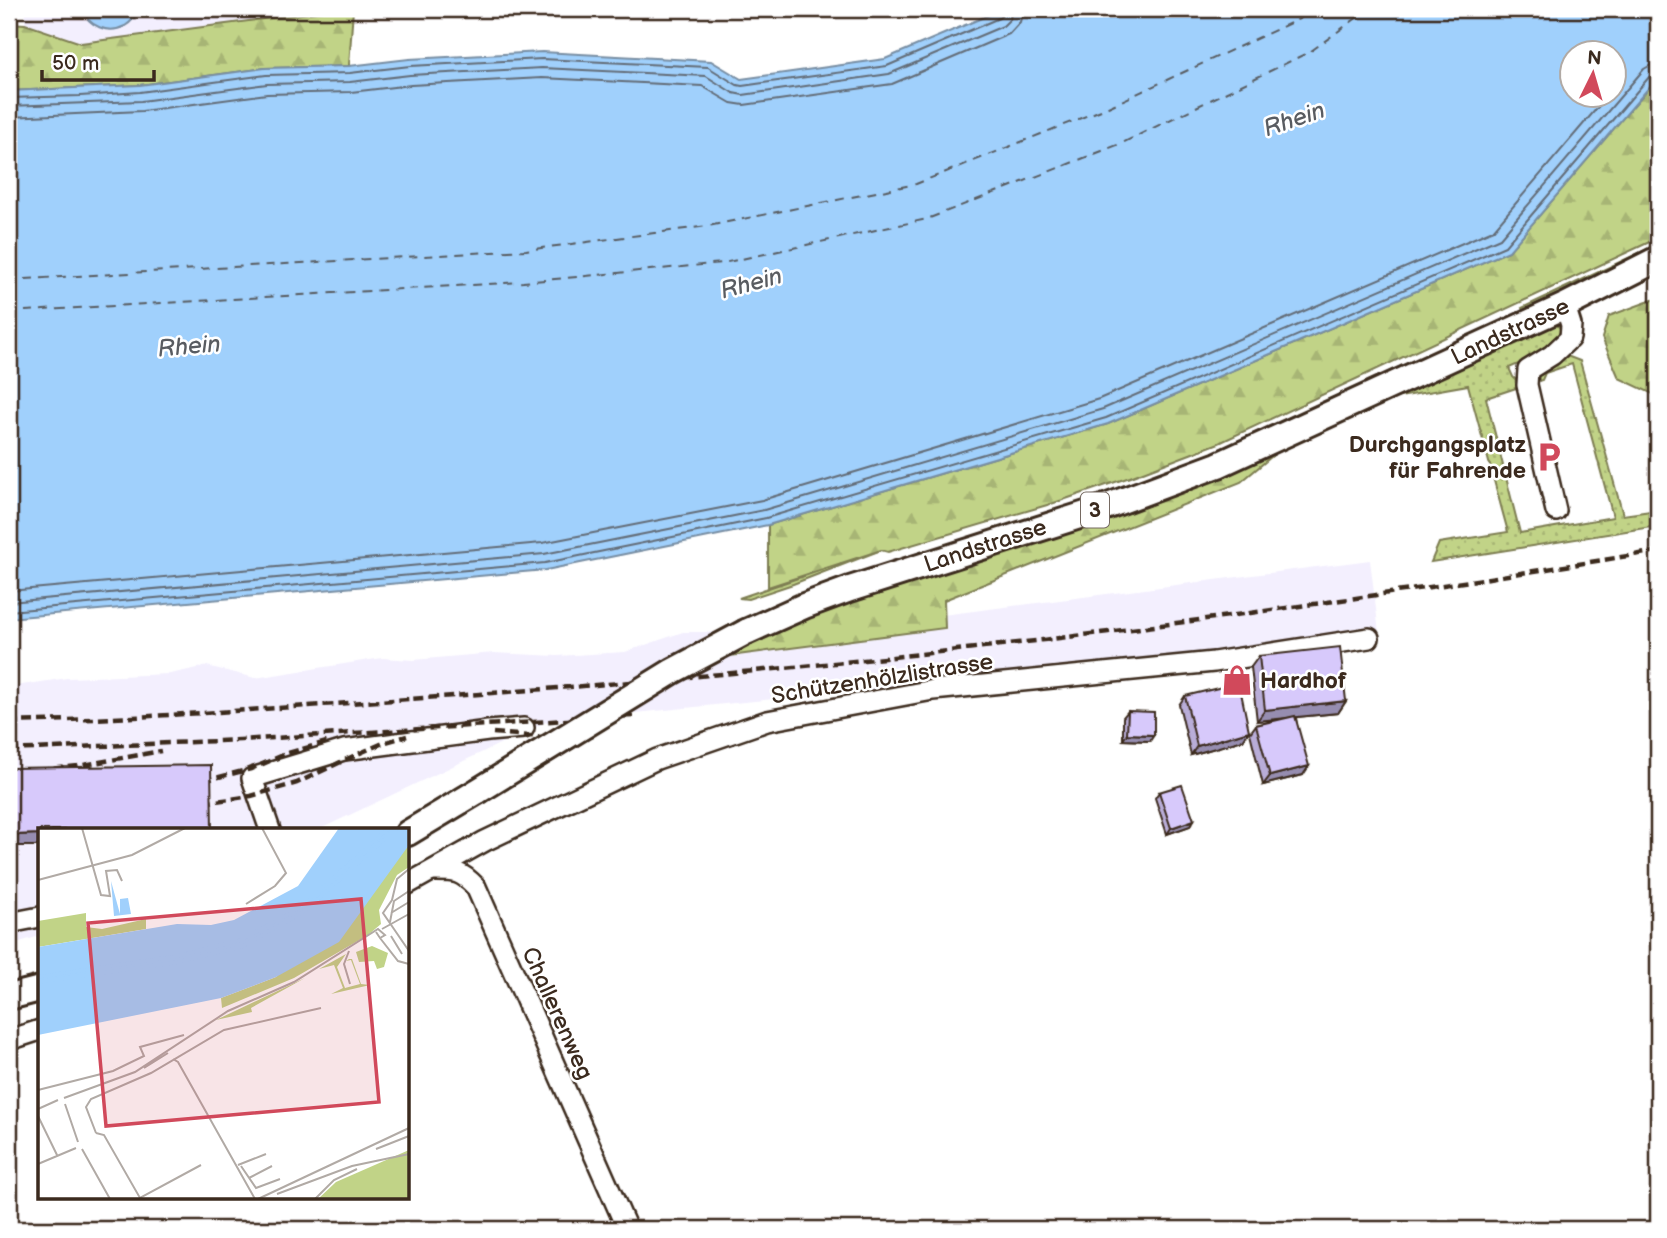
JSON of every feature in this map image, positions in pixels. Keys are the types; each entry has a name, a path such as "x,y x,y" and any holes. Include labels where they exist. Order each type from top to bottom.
{"main road":[{"name":"Landstrasse","path":"411,836 478,791 673,671 746,632 850,589 1092,512 1218,465 1565,306 1658,260"},
{"path":"9,997 38,990"}],"street":[{"path":"1556,511 1527,385 1528,370 1552,355 1570,338 1571,325 1565,306"},
{"name":"Schützenhölzlistrasse","path":"432,871 485,841 657,759 767,721 933,690 1214,662 1368,638"},
{"path":"269,828 252,778 344,750 524,728"},
{"path":"410,883 432,871"},
{"name":"Challerenweg","path":"432,871 457,872 475,887 627,1229"},
{"path":"9,923 38,916"},
{"path":"9,1040 38,1031"}],"shaded area":[{"path":"25,9 340,9 81,43 25,24"},
{"path":"1370,560 1379,633 546,722 322,828 38,828 38,937 9,945 9,687 67,678 170,674 207,666 255,678 382,658 413,660 494,653 557,656 625,652 683,632 811,632"}],"green space":[{"path":"353,9 349,66 265,68 140,85 9,91 9,23 25,24 81,43"},
{"path":"1658,77 1658,238 1219,443 1054,503 888,552 881,550 768,587 768,525 1108,424 1509,251"},
{"path":"1658,244 1658,250 1524,313 1522,308"},
{"path":"1658,298 1658,392 1653,394 1619,378 1602,338 1609,316"},
{"path":"1544,324 1557,325 1562,330 1562,339 1549,351 1509,368 1522,386 1486,398 1520,533 1613,517 1572,364 1545,373 1542,380 1535,382 1537,375 1564,355 1580,361 1623,515 1658,510 1658,526 1431,562 1439,543 1508,532 1468,385 1377,401"},
{"path":"1284,446 1241,482 944,600 945,628 722,657 818,611"},
{"path":"881,550 793,584 748,599 739,598"}],"water":[{"path":"82,9 139,9 134,19 119,29 112,30 94,24"},
{"name":"Rhein","path":"1003,9 1658,9 1658,77 1509,251 1108,424 768,525 546,570 9,618 9,91 140,85 265,68 349,66 409,59 542,52 711,61 741,79 885,59"}],"building":[{"path":"1340,647 1346,701 1265,710 1259,656"},
{"path":"1239,683 1249,731 1197,746 1185,696"},
{"path":"1128,711 1154,712 1154,735 1127,734"},
{"path":"1295,716 1309,766 1270,776 1256,725"},
{"path":"211,765 212,828 38,828 38,834 13,835 13,907 9,907 9,768"},
{"path":"1182,785 1194,820 1171,828 1159,792"}],"ferry route":[{"path":"9,280 526,250 708,226 916,184 1106,108 1299,19 1313,9"},
{"path":"9,312 523,282 723,263 927,219 1120,144 1311,51 1369,9"}],"railway":[{"path":"9,722 180,714 459,695 895,657 1221,617 1658,551"},
{"path":"9,750 240,740 633,716"},
{"path":"493,733 542,737 593,736"},
{"path":"203,803 251,796 297,783 383,743 407,736"},
{"path":"203,781 251,769 288,753 330,741"},
{"path":"9,773 78,766 161,751"}],"place":[{"name":"Durchgangsplatz für Fahrende","path":"1549,457"},
{"name":"Hardhof","path":"1237,680"}]}
